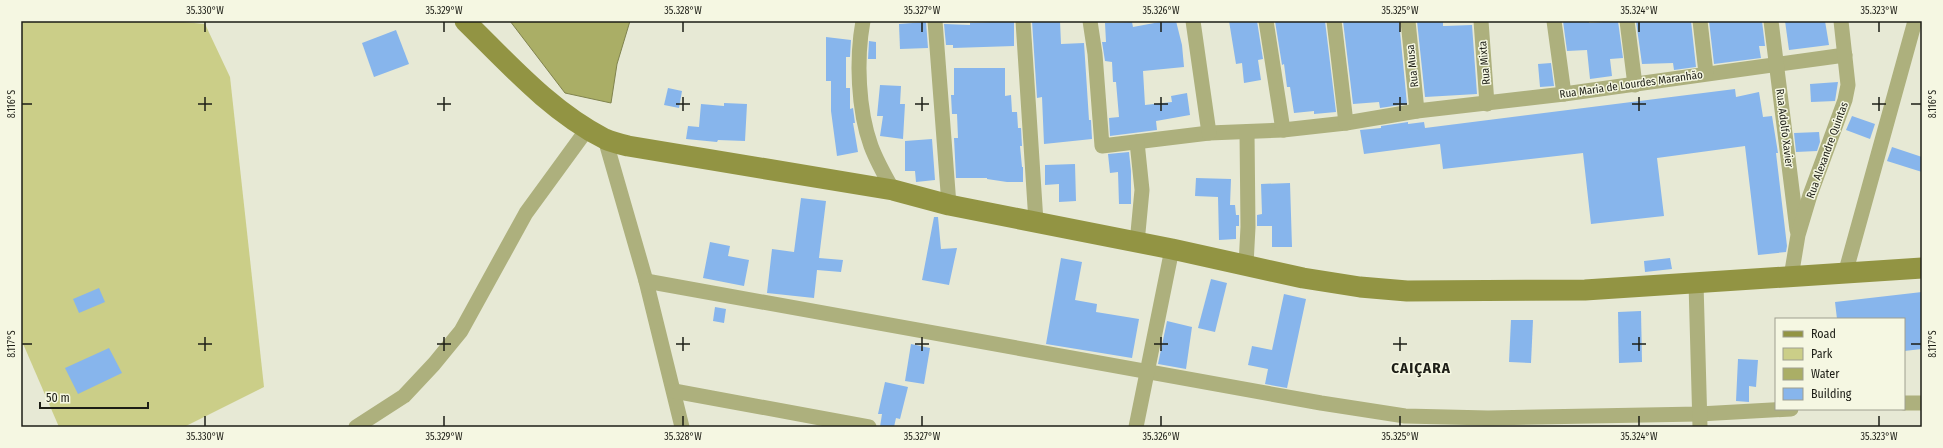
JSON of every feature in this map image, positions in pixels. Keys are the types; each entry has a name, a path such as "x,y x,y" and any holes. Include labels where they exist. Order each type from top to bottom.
{"main road":[{"path":"466,21 517,73 559,110 597,134 628,146 893,190 948,205 1172,249 1303,278 1360,287 1407,291 1585,290 1922,268"}],"street":[{"path":"863,21 859,62 865,123 879,167 893,190"},
{"path":"935,21 948,205"},
{"path":"1023,21 1036,222"},
{"name":"Rua Maria de Lourdes Maranhão","path":"1090,21 1095,54 1102,146 1209,133 1282,130 1346,123 1417,111 1487,104 1635,85 1706,73 1845,55"},
{"path":"1193,21 1209,133"},
{"path":"1266,21 1282,130"},
{"path":"1334,21 1346,123"},
{"name":"Rua Musa","path":"1408,21 1417,111"},
{"name":"Rua Mixta","path":"1481,21 1487,104"},
{"path":"1554,21 1564,94"},
{"path":"1627,21 1635,85"},
{"path":"1700,21 1706,73"},
{"name":"Rua Adolfo Xavier","path":"1772,21 1798,236"},
{"name":"Rua Alexandre Quintas","path":"1791,277 1798,236 1810,195 1845,100 1848,85 1841,21"},
{"path":"1845,274 1915,21"},
{"path":"1246,266 1248,227 1247,132"},
{"path":"356,427 404,396 434,364 461,331 526,213 597,134 646,281 682,427"},
{"path":"1137,142 1142,190 1137,243"},
{"path":"1136,427 1172,249"},
{"path":"646,281 1147,372 1405,416 1700,420 1783,410"},
{"path":"1696,283 1700,420"},
{"path":"674,391 869,427"},
{"path":"1905,404 1922,403"}],"green space":[{"path":"21,21 173,21 205,24 230,77 264,387 184,427 59,427 21,339"}],"water":[{"path":"510,21 630,21 617,64 611,103 565,93"}],"building":[{"path":"1014,21 1014,46 953,48 953,45 946,45 944,24 970,25 970,23"},
{"path":"1032,21 1060,21 1061,44 1084,43 1089,120 1091,120 1092,139 1044,144 1042,97 1037,98"},
{"path":"1165,21 1176,21 1182,45 1184,67 1143,71 1145,105 1172,102 1171,96 1187,93 1190,115 1156,121 1157,130 1110,136 1109,118 1119,117 1116,82 1113,82 1112,62 1105,61 1102,42 1106,42 1105,23 1132,22 1133,27"},
{"path":"1229,21 1257,21 1263,59 1258,60 1261,80 1244,83 1242,63 1236,64"},
{"path":"1275,21 1325,21 1336,112 1314,114 1314,111 1294,113 1290,87 1287,87 1284,64 1282,65"},
{"path":"1343,21 1399,21 1407,104 1380,108 1379,102 1353,104"},
{"path":"1417,21 1443,21 1443,26 1472,25 1477,94 1425,97"},
{"path":"1563,21 1589,21 1589,23 1618,21 1623,58 1610,59 1612,76 1590,79 1587,50 1567,51"},
{"path":"1636,21 1691,21 1696,67 1674,70 1673,63 1642,64"},
{"path":"1709,21 1762,21 1765,46 1759,46 1761,58 1714,64"},
{"path":"1785,21 1825,21 1829,45 1789,50"},
{"path":"926,22 928,48 900,49 899,24"},
{"path":"396,30 409,64 374,77 362,43"},
{"path":"826,37 851,40 850,57 846,57 846,88 850,88 850,109 853,108 855,123 853,123 858,152 837,156 831,111 831,81 826,81"},
{"path":"869,41 876,42 876,59 868,59"},
{"path":"1551,63 1554,86 1540,87 1538,64"},
{"path":"954,68 1005,68 1005,96 1011,95 1012,112 1017,112 1018,128 1021,128 1022,146 1020,146 1023,167 1023,182 1007,182 987,178 956,178 954,138 958,138 957,114 952,114 951,95 954,95"},
{"path":"1838,82 1835,101 1811,102 1810,84"},
{"path":"880,85 901,86 900,104 905,104 903,139 880,136 883,116 877,116"},
{"path":"668,88 682,91 679,108 664,105"},
{"path":"1735,89 1736,97 1759,92 1763,117 1772,116 1778,153 1776,153 1787,246 1786,252 1758,255 1745,146 1657,158 1664,216 1591,224 1583,153 1443,169 1440,144 1364,154 1360,130 1381,128 1381,126 1408,122 1408,124 1424,122 1425,128"},
{"path":"724,103 747,104 745,141 718,140 717,142 686,139 688,126 699,127 701,104 724,106"},
{"path":"1852,116 1875,124 1870,139 1846,130"},
{"path":"1819,132 1820,142 1817,151 1796,152 1794,133"},
{"path":"932,139 935,180 916,182 915,171 905,171 905,141"},
{"path":"1892,147 1922,157 1922,172 1887,161"},
{"path":"1129,152 1131,171 1131,204 1119,204 1118,172 1110,173 1108,154"},
{"path":"1075,164 1076,201 1059,202 1059,184 1045,185 1045,165"},
{"path":"1196,178 1231,179 1230,205 1235,205 1236,215 1239,215 1239,226 1236,226 1236,239 1219,240 1218,197 1195,196"},
{"path":"1290,183 1292,247 1272,247 1272,226 1257,226 1257,215 1262,214 1261,184"},
{"path":"801,198 826,201 819,258 843,260 841,272 817,270 814,298 767,293 772,249 794,252"},
{"path":"934,217 938,217 941,249 957,248 949,285 922,280"},
{"path":"710,242 730,246 728,256 749,260 744,286 703,278"},
{"path":"1061,258 1082,262 1075,300 1097,304 1096,312 1139,319 1132,358 1046,344"},
{"path":"1670,258 1672,269 1645,272 1644,261"},
{"path":"1211,279 1227,283 1215,332 1198,328"},
{"path":"99,288 105,302 79,313 73,299"},
{"path":"1922,292 1922,349 1905,351 1905,318 1837,318 1835,302"},
{"path":"1284,294 1306,299 1287,388 1265,384 1268,369 1248,365 1252,346 1272,350"},
{"path":"715,307 726,309 724,323 713,321"},
{"path":"1641,311 1642,362 1619,363 1618,312"},
{"path":"1511,320 1533,320 1531,363 1509,362"},
{"path":"1167,321 1192,327 1186,369 1158,364"},
{"path":"911,344 930,348 924,384 905,381"},
{"path":"109,348 122,373 78,394 65,368"},
{"path":"1738,359 1758,360 1756,387 1749,386 1749,402 1736,401"},
{"path":"885,382 908,387 900,419 896,418 894,427 880,427 882,414 878,414"}],"district":[{"name":"CAIÇARA","path":"1421,368"}]}
